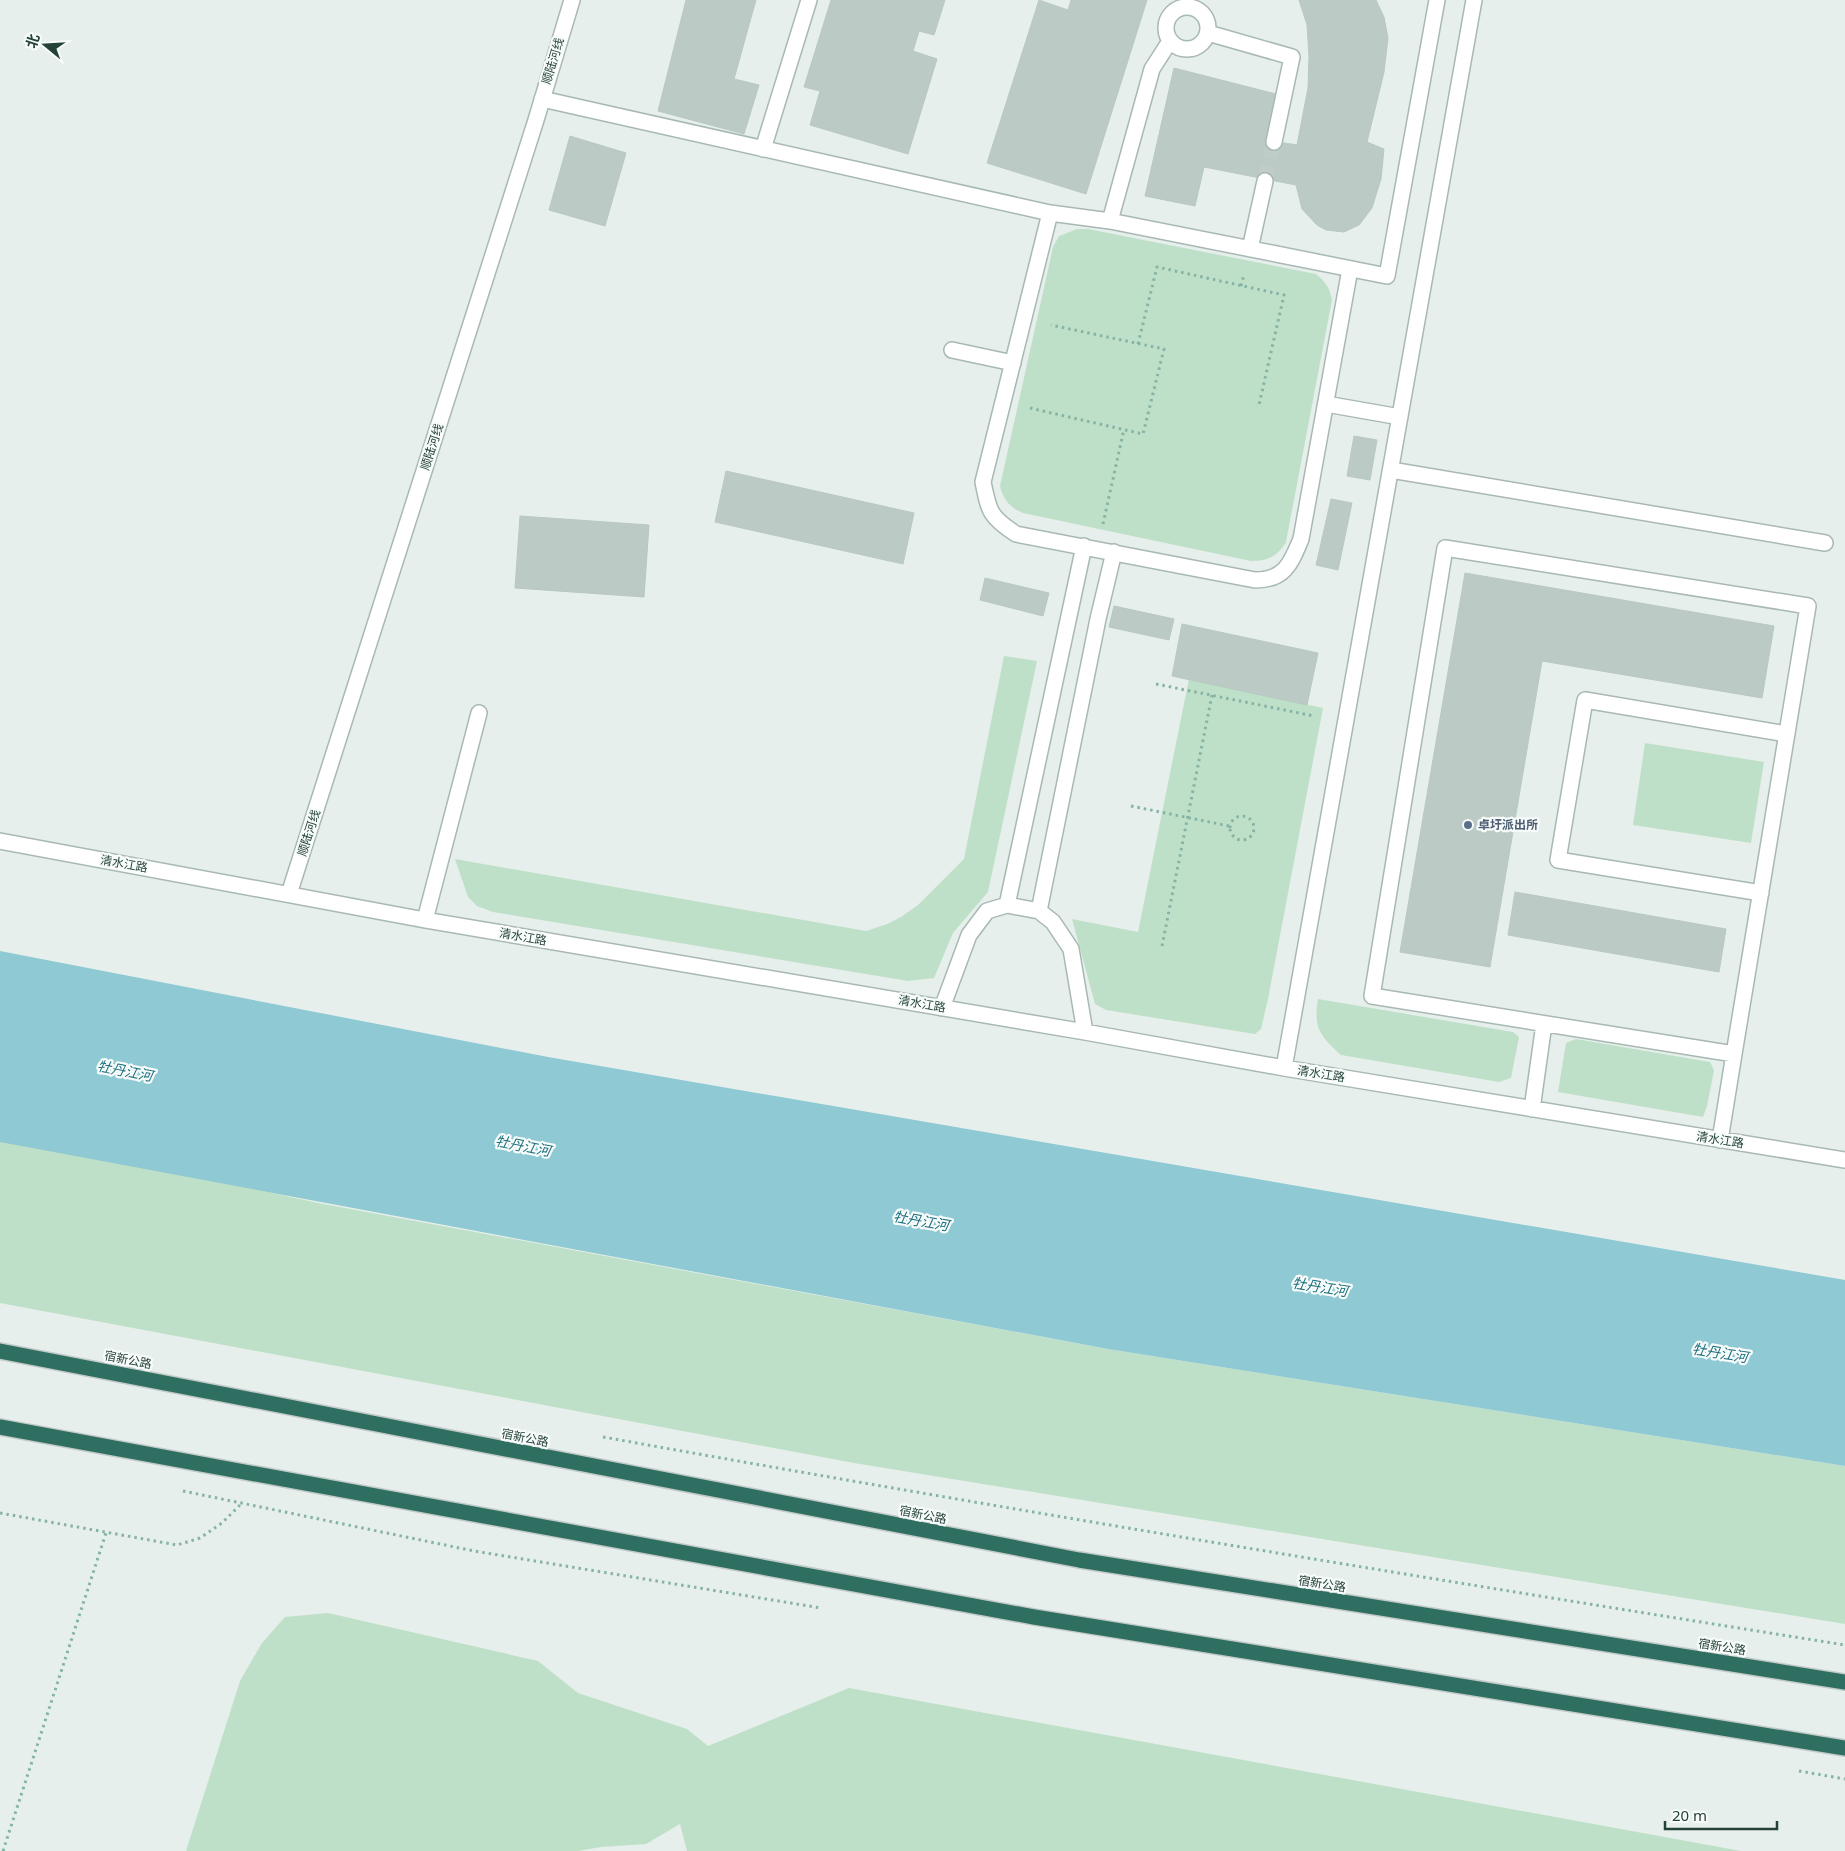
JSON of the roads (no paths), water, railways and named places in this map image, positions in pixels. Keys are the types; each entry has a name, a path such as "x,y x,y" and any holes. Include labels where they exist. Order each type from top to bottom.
{"highway":[{"name":"宿新公路","path":"0,1351 1079,1560 1845,1682"},
{"path":"0,1427 1034,1617 1845,1748"}],"street":[{"name":"顺陆河线","path":"290,894 572,0"},
{"path":"763,149 809,0"},
{"path":"542,99 1050,213 1110,221 1387,276 1437,0"},
{"path":"1284,1068 1474,0"},
{"path":"1178,5 1198,9 1207,20 1208,33 1201,45 1188,50 1175,46 1170,41 1166,30 1168,17 1178,5"},
{"path":"1208,33 1292,57 1274,142"},
{"path":"1110,221 1152,69 1170,41"},
{"path":"1250,249 1265,181"},
{"path":"1050,213 983,482 988,507 997,522 1016,534 1255,580 1265,580 1287,569 1300,539 1350,269"},
{"path":"952,350 1013,363"},
{"path":"1326,404 1400,417"},
{"path":"1391,470 1824,544"},
{"path":"1007,905 1091,548"},
{"path":"1720,1140 1808,606 1445,548 1372,996 1734,1054"},
{"path":"1039,911 1098,619 1114,552"},
{"path":"1761,893 1558,860 1585,700 1787,734"},
{"path":"425,920 479,713"},
{"name":"清水江路","path":"0,841 425,920 1085,1032 1284,1068 1845,1160"},
{"path":"942,1008 969,935 987,911 1007,905 1039,911 1053,922 1072,949 1085,1032"},
{"path":"1532,1109 1544,1024"}],"water":[{"name":"牡丹江河","path":"0,951 548,1057 1845,1280 1845,1466 1108,1349 0,1142"}],"tunnel":[{"path":"1265,181 1274,142"}],"place":[{"name":"卓圩派出所","path":"1468,825"}]}
